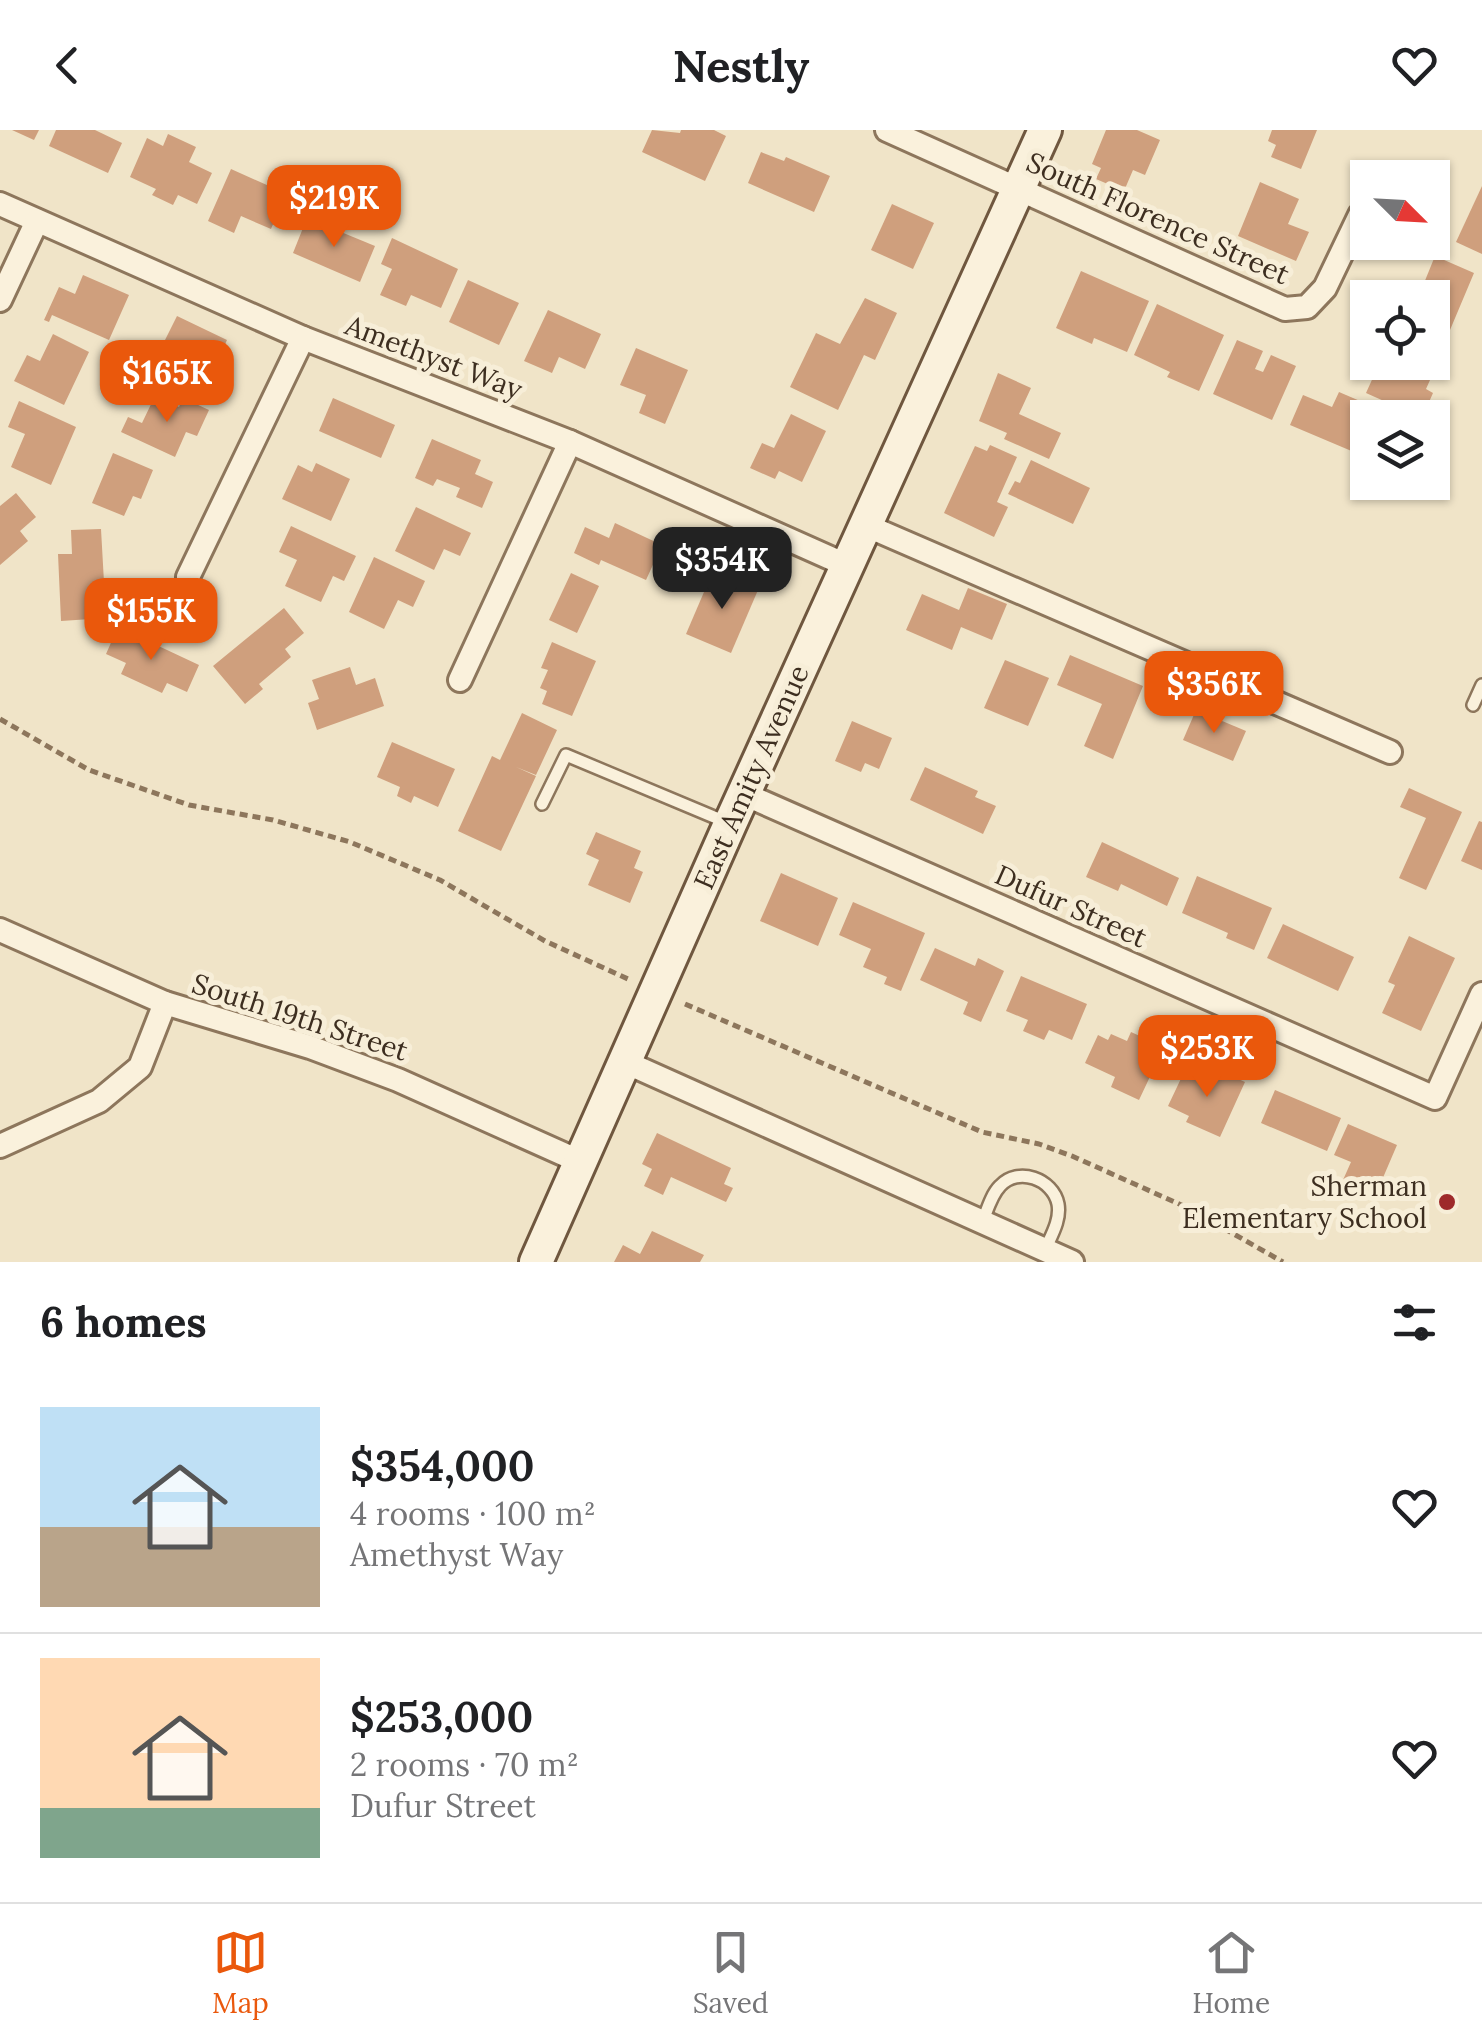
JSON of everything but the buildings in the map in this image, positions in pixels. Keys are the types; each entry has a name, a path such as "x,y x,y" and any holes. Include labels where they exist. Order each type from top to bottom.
{"main road":[{"name":"East Amity Avenue","path":"536,1262 846,565 1045,130"}],"street":[{"name":"South Florence Street","path":"887,130 1285,309 1307,307 1324,288 1350,235"},
{"name":"Amethyst Way","path":"0,204 303,338 570,442 846,565"},
{"path":"0,300 37,222"},
{"path":"188,576 303,338"},
{"path":"460,680 570,442"},
{"path":"865,524 1390,752"},
{"name":"Dufur Street","path":"737,809 1436,1098 1482,994"},
{"name":"South 19th Street","path":"0,930 165,1004 310,1047 380,1073 580,1162"},
{"path":"0,1146 99,1102 140,1067 165,1004"},
{"path":"625,1062 1072,1262"}],"lane":[{"path":"1472,705 1482,685"},
{"path":"542,804 566,755 737,809"},
{"path":"982,1223 998,1188 1006,1181 1016,1177 1038,1179 1054,1194 1058,1204 1058,1216 1045,1250"}],"path":[{"path":"0,719 89,770 123,782 189,805 273,820 350,842 440,880 545,941 628,979"},
{"path":"685,1004 982,1132 1039,1144 1072,1156 1188,1208 1283,1262"}],"place":[{"name":"Sherman Elementary School","path":"1447,1202"}]}
